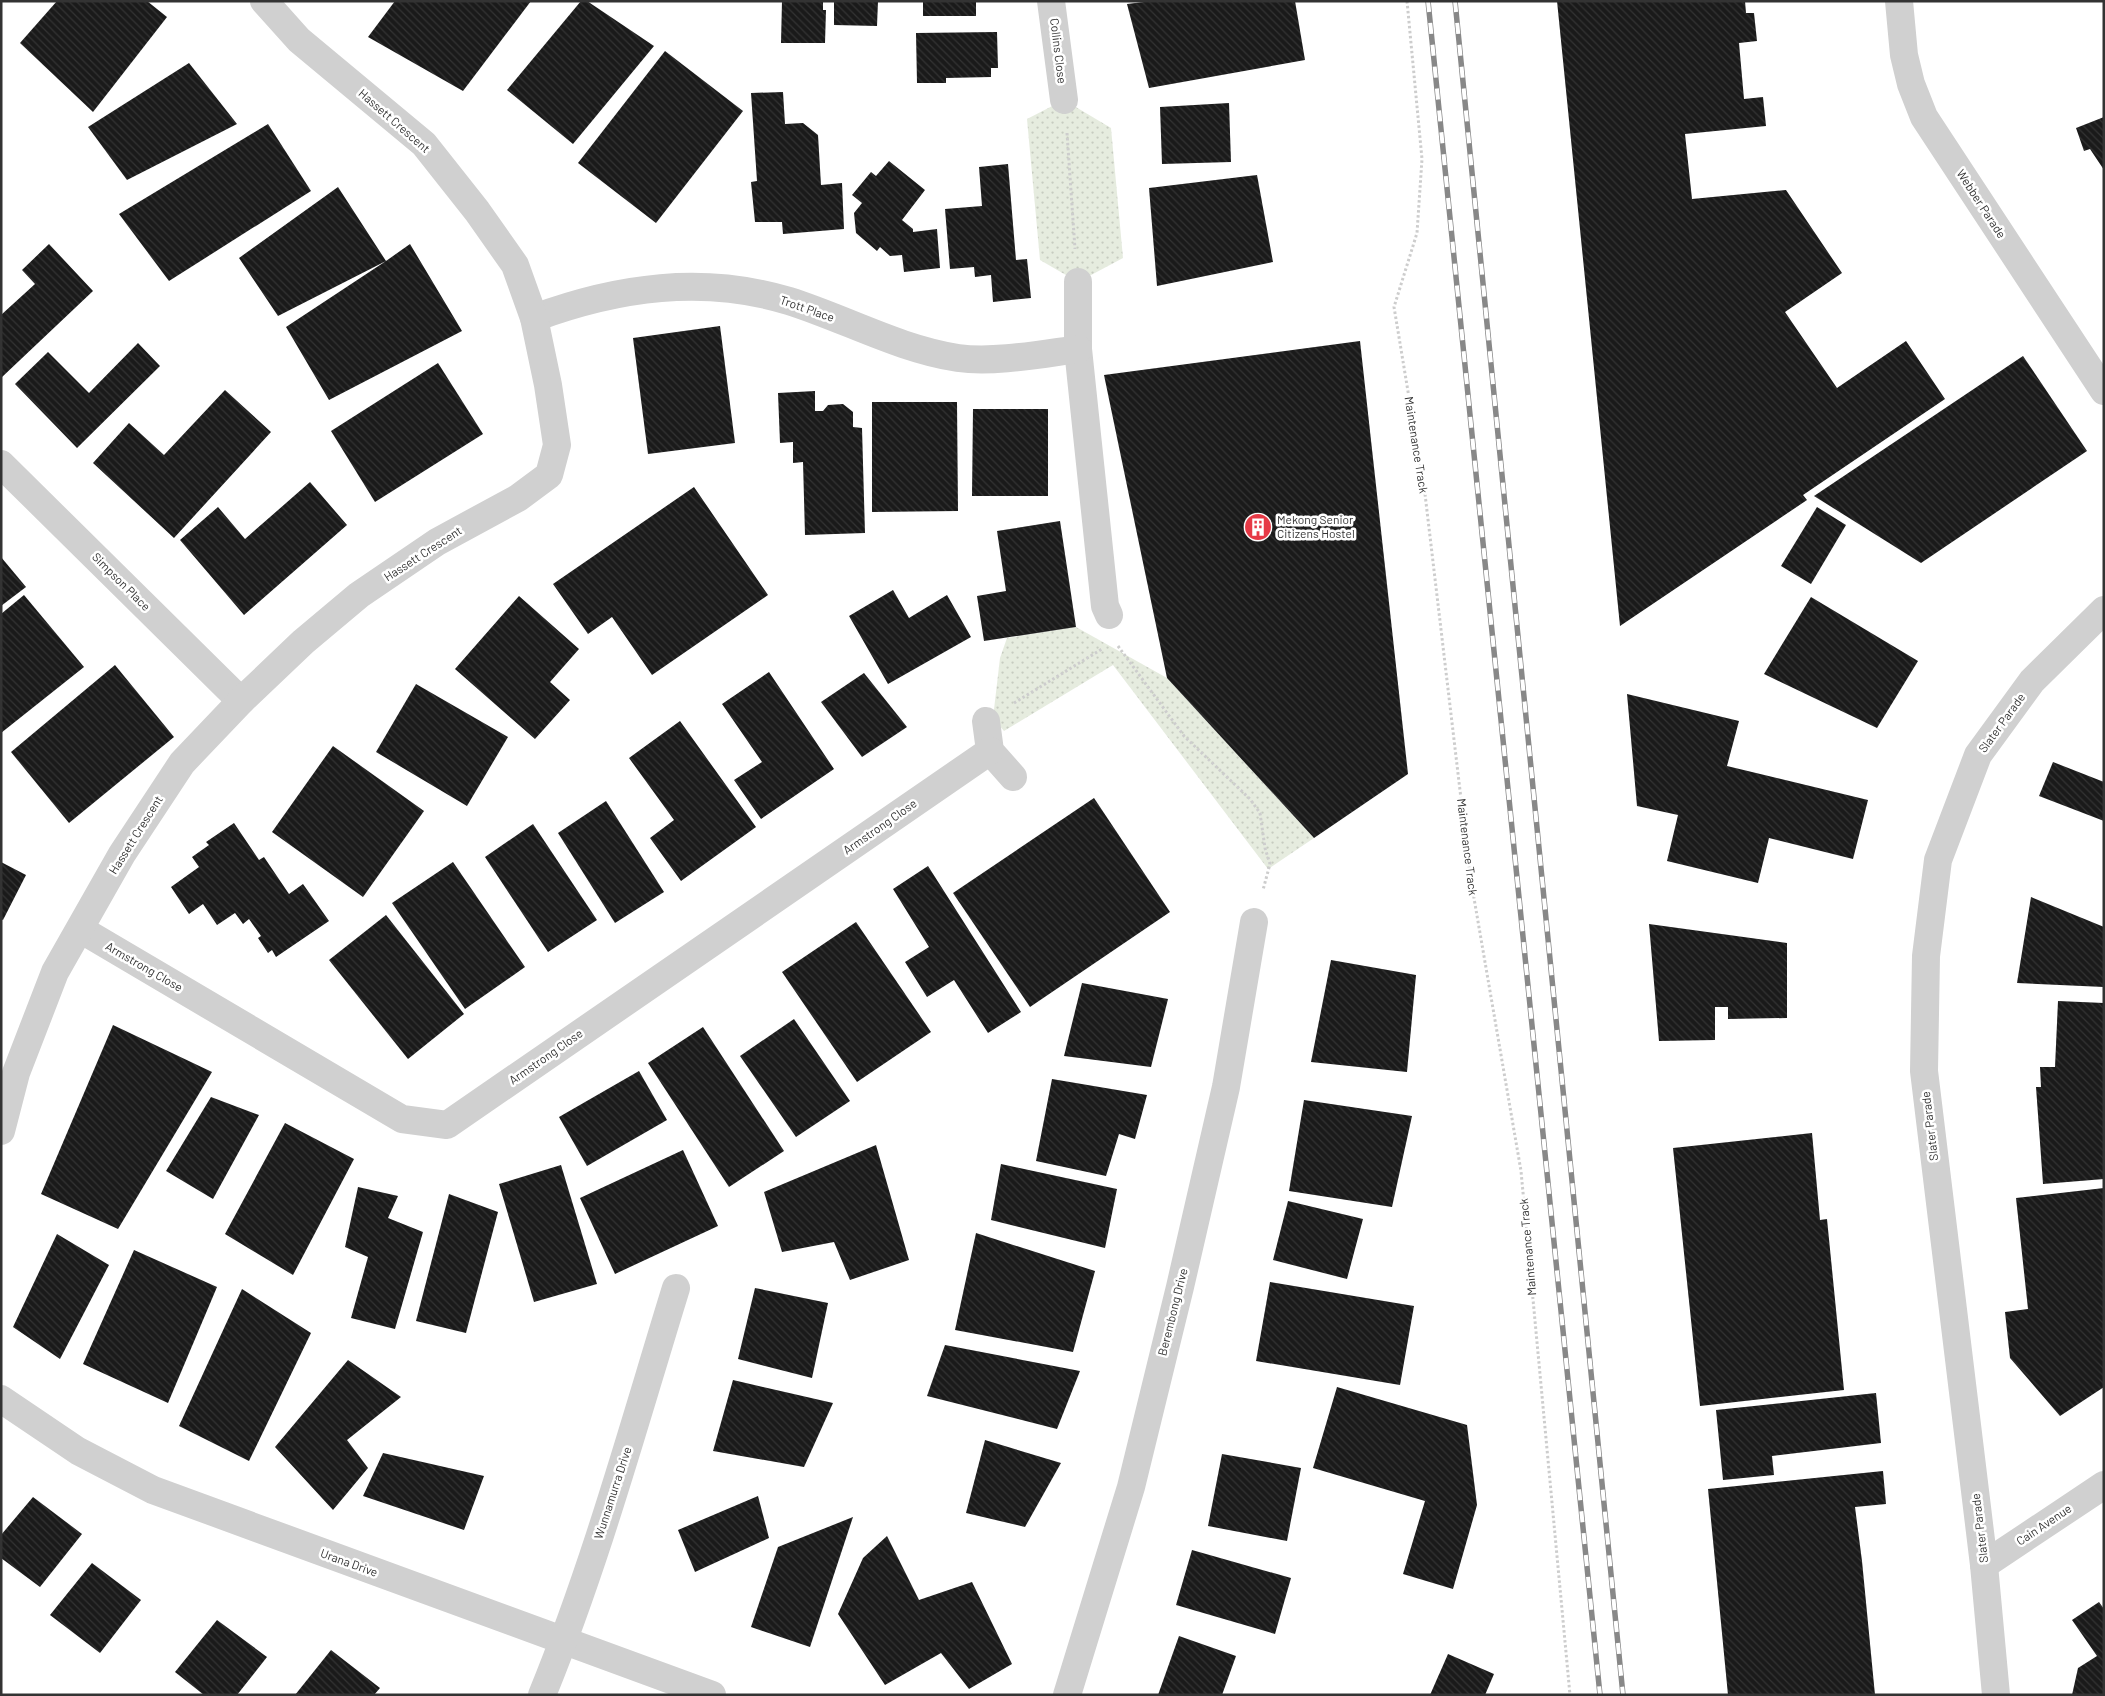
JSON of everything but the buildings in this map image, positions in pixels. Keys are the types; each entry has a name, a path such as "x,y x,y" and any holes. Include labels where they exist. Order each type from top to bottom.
{"street":[{"name":"Hassett Crescent","path":"1,1131 8,1071 55,972 122,854 182,763 241,700 303,642 359,595 437,542 518,498 550,475 557,446 548,385 534,318 515,265 477,211 424,144 299,40 264,1"},
{"name":"Collins Close","path":"1051,1 1064,100"},
{"name":"Webber Parade","path":"1899,1 1904,56 1924,117 2104,391"},
{"path":"1078,282 1078,349 1106,606 1109,615"},
{"name":"Trott Place","path":"534,318 576,303 612,295 670,286 725,287 789,301 906,345 958,358 1010,358 1078,349"},
{"name":"Simpson Place","path":"1,464 241,700"},
{"name":"Slater Parade","path":"1996,1695 1984,1565 1924,1071 1926,956 1938,860 1978,755 2032,681 2104,610"},
{"path":"986,721 990,752 1013,777"},
{"name":"Armstrong Close","path":"80,930 402,1119 447,1125 990,752"},
{"name":"Berembong Drive","path":"1067,1695 1131,1487 1180,1286 1226,1087 1254,922"},
{"name":"Wunnamurra Drive","path":"542,1695 563,1641 616,1484 676,1288"},
{"name":"Urana Drive","path":"1,1399 78,1451 153,1490 712,1695"},
{"name":"Cain Avenue","path":"1984,1565 2104,1485"}],"path":[{"name":"Maintenance Track","path":"1407,1 1422,160 1417,233 1394,307 1424,494 1470,876 1521,1171 1570,1695"},
{"path":"1064,100 1078,282"},
{"path":"1109,615 1114,641 1184,736 1250,799 1260,813 1265,848 1270,864"},
{"path":"986,721 1114,641"}],"shaded area":[{"path":"1064,100 1111,128 1123,258 1078,282 1040,260 1027,119"},
{"path":"1076,627 1167,678 1314,838 1268,869 1113,665 1004,731 993,718 1000,658 1007,638"}],"railway":[{"path":"1428,1 1600,1695"},
{"path":"1455,1 1623,1695"}],"place":[{"name":"Mekong Senior Citizens Hostel","path":"1258,527"}]}
